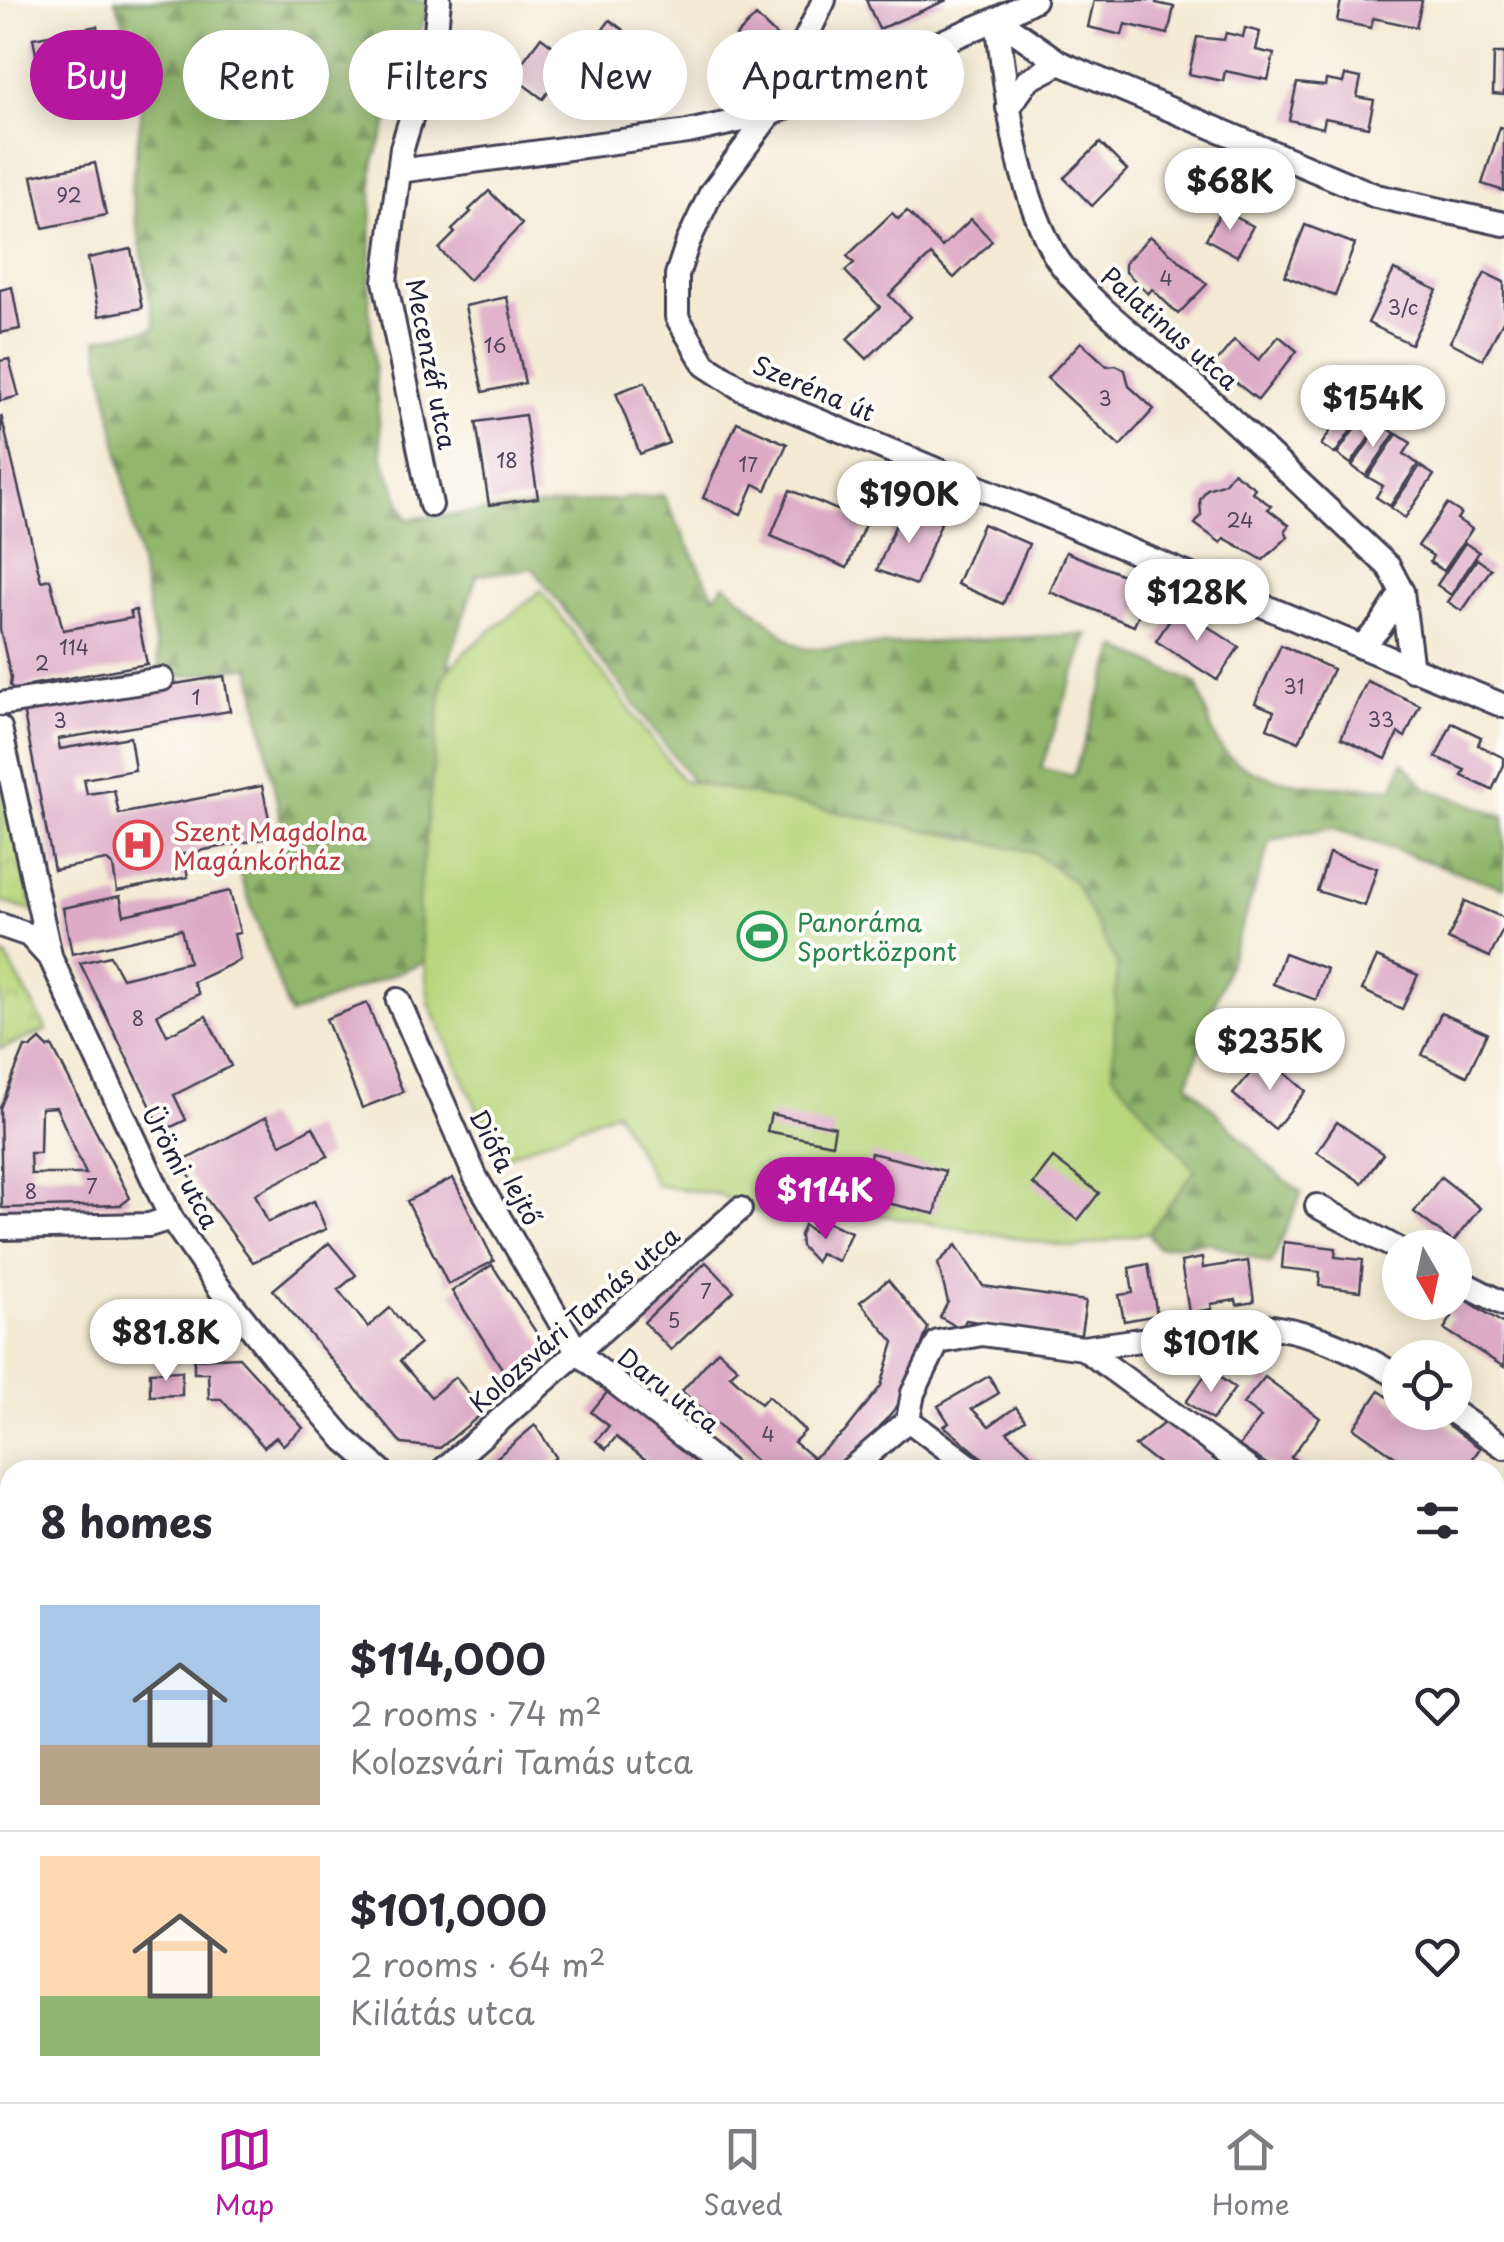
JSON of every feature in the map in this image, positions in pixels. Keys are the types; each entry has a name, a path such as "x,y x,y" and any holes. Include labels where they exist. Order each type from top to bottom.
{"street":[{"name":"Mecenzéf utca","path":"431,505 385,281 402,148 436,40 439,0"},
{"name":"Szeréna út","path":"810,30 824,0"},
{"path":"964,33 1034,0"},
{"path":"998,19 1060,63 1376,196 1504,224"},
{"name":"Palatinus utca","path":"998,19 1016,156 1053,252 1080,287 1236,423 1389,567 1402,592 1412,670"},
{"path":"1008,108 1028,80 1060,63"},
{"path":"399,171 688,132 743,120"},
{"name":"Szeréna út","path":"766,120 712,194 677,275 677,317 705,364 742,389 1504,706"},
{"path":"1360,647 1380,627 1402,592"},
{"path":"0,704 162,679"},
{"path":"0,728 50,959"},
{"name":"Ürömi utca","path":"0,924 29,935 50,959 171,1218 220,1289 275,1358 346,1440 369,1460"},
{"name":"Diófa lejtő","path":"398,1000 476,1178 578,1353"},
{"path":"1317,1206 1382,1240"},
{"name":"Kolozsvári Tamás utca","path":"455,1460 740,1209"},
{"path":"0,1228 149,1226 171,1218"},
{"path":"1472,1287 1504,1304"},
{"path":"862,1460 908,1420 913,1393 938,1342 982,1334 1083,1348 1248,1325 1273,1326 1355,1350 1382,1367"},
{"path":"1083,1348 1236,1460"},
{"name":"Daru utca","path":"578,1353 713,1460"},
{"path":"908,1420 961,1460"},
{"path":"1472,1425 1504,1447"}],"green space":[{"path":"115,0 424,0 426,15 421,30 349,30 349,120 389,120 373,164 369,305 382,456 407,519 663,495 714,596 725,584 791,641 806,649 1088,634 1041,768 1073,776 1117,647 1197,684 1218,743 1252,771 1323,786 1394,788 1403,762 1426,788 1504,816 1504,888 1332,828 1271,840 1188,1083 1270,1168 1302,1193 1271,1264 1208,1242 1157,1247 1141,1222 1078,1059 1017,857 961,834 903,831 699,790 533,568 477,575 449,660 462,789 450,952 290,1015 237,866 287,854 251,667 162,679 97,339 155,328 131,190 141,120 163,120 163,30 126,30"},
{"name":"Panoráma Sportközpont","path":"541,590 682,780 1033,852 1074,882 1117,964 1113,1074 1195,1170 1149,1232 1076,1248 790,1200 767,1213 740,1209 722,1195 656,1185 616,1111 500,1159 429,1003 418,907 443,677 466,651"},
{"path":"0,766 34,912 0,901"},
{"path":"0,956 6,956 47,1030 0,1049"}],"building":[{"path":"866,0 947,0 879,29"},
{"path":"1094,0 1156,0 1174,7 1168,34 1125,24 1122,35 1088,27"},
{"path":"1341,0 1422,1 1416,27 1373,18 1371,28 1337,21"},
{"path":"756,16 771,30 742,30"},
{"path":"610,20 623,30 602,30"},
{"path":"1245,28 1260,32 1256,50 1274,54 1268,80 1225,71 1223,81 1189,74 1197,37 1224,40 1226,33 1243,37"},
{"path":"541,37 543,99 523,84 523,61"},
{"path":"1494,53 1504,53 1504,95 1493,94"},
{"path":"1345,75 1361,78 1357,97 1374,100 1368,127 1325,118 1323,128 1289,120 1297,83 1343,83"},
{"path":"1500,127 1504,128 1504,191 1482,184"},
{"path":"1100,143 1127,170 1092,206 1064,178"},
{"path":"95,163 106,215 43,228 32,176"},
{"path":"489,191 522,224 469,280 439,249"},
{"path":"1222,210 1253,226 1237,256 1206,239"},
{"path":"907,211 942,247 971,219 992,241 954,278 931,255 889,295 910,317 867,359 847,339 880,307 845,271 854,263 847,256 892,213 898,219"},
{"path":"1305,225 1355,244 1335,296 1285,276"},
{"path":"1150,236 1207,284 1178,314 1152,289 1148,294 1125,271 1125,263"},
{"path":"131,249 142,308 99,316 88,258"},
{"path":"1394,270 1437,290 1411,344 1368,323"},
{"path":"1485,273 1504,282 1504,319 1483,359 1450,342"},
{"path":"12,287 20,329 0,333 0,290"},
{"path":"507,297 525,383 483,392 465,306"},
{"path":"1279,336 1297,351 1258,400 1214,365 1234,340 1259,360"},
{"path":"1081,342 1107,366 1125,370 1129,386 1154,409 1120,446 1047,378"},
{"path":"9,359 19,396 0,401 0,361"},
{"path":"645,382 669,443 640,454 616,393"},
{"path":"1350,402 1364,411 1335,454 1321,445"},
{"path":"1366,412 1380,422 1351,464 1337,454"},
{"path":"1,415 41,581 50,579 63,630 132,618 130,611 136,610 147,664 30,685 25,692 14,692 0,629"},
{"path":"525,415 538,498 489,505 476,422"},
{"path":"737,422 787,444 766,490 754,484 741,514 703,498"},
{"path":"1381,424 1395,433 1366,476 1352,466"},
{"path":"1397,434 1411,443 1404,454 1418,464 1390,506 1376,497 1383,486 1368,477"},
{"path":"1420,466 1434,475 1405,518 1391,508"},
{"path":"1233,472 1255,488 1252,492 1289,525 1285,530 1288,537 1263,560 1224,538 1221,543 1195,524 1201,516 1200,500 1207,489 1225,483"},
{"path":"790,490 866,522 847,568 771,536"},
{"path":"1447,504 1461,513 1457,519 1472,529 1444,571 1430,562 1433,556 1418,546"},
{"path":"903,507 941,523 916,585 877,570"},
{"path":"983,524 1029,544 1003,604 957,584"},
{"path":"1465,543 1479,552 1451,595 1437,585"},
{"path":"1066,552 1150,586 1134,626 1050,592"},
{"path":"1477,559 1491,569 1462,611 1448,602"},
{"path":"1178,607 1239,647 1217,680 1156,641"},
{"path":"1281,645 1333,669 1299,742 1267,728 1274,711 1255,703"},
{"path":"224,676 230,711 58,739 60,749 130,737 135,770 84,779 87,794 114,790 119,814 262,786 273,837 183,854 188,877 117,891 113,866 106,860 54,870 23,709"},
{"path":"1367,681 1420,705 1405,737 1398,733 1386,759 1341,738"},
{"path":"1452,723 1481,737 1478,745 1504,758 1492,790 1462,776 1465,770 1436,757"},
{"path":"1329,853 1377,868 1365,906 1317,891"},
{"path":"230,891 240,933 234,934 240,960 193,982 199,994 157,1014 167,1035 206,1016 231,1066 174,1095 186,1120 163,1131 80,963 110,956 122,978 189,962 181,929 72,954 63,908 120,896 124,915"},
{"path":"1465,901 1504,918 1504,927 1490,957 1448,939"},
{"path":"1284,953 1327,969 1316,1000 1273,984"},
{"path":"1377,957 1418,975 1402,1009 1362,990"},
{"path":"367,1003 403,1092 362,1108 326,1019"},
{"path":"1441,1013 1487,1033 1467,1076 1422,1055"},
{"path":"40,1040 48,1048 52,1046 130,1198 121,1205 2,1208 0,1108 25,1047 31,1048","holes":["56,1107 86,1174 31,1174 30,1153 40,1153 41,1108"]},
{"path":"1265,1056 1306,1091 1275,1129 1233,1094"},
{"path":"771,1114 835,1127 832,1144 767,1131"},
{"path":"266,1117 281,1144 313,1127 328,1156 255,1194 268,1222 314,1201 326,1229 253,1262 180,1163"},
{"path":"1337,1122 1383,1154 1362,1183 1317,1152"},
{"path":"871,1153 945,1171 935,1214 861,1197"},
{"path":"1053,1158 1099,1193 1078,1220 1033,1184"},
{"path":"1441,1177 1480,1208 1463,1230 1437,1230 1414,1212"},
{"path":"453,1178 494,1261 448,1284 407,1201"},
{"path":"827,1222 851,1232 838,1261 820,1253 816,1262 801,1246 800,1235 804,1225 819,1235"},
{"path":"1284,1242 1336,1248 1335,1257 1363,1260 1360,1291 1319,1286 1320,1272 1282,1268"},
{"path":"329,1243 356,1275 338,1290 368,1327 390,1308 420,1344 400,1361 431,1397 455,1377 484,1412 440,1448 402,1444 273,1290"},
{"path":"956,1245 983,1286 1086,1301 1080,1340 966,1320 961,1329 940,1317 948,1302 938,1263"},
{"path":"1202,1258 1203,1268 1248,1261 1254,1302 1211,1304 1212,1309 1189,1313 1181,1262"},
{"path":"706,1262 734,1291 671,1350 644,1322"},
{"path":"1148,1264 1157,1315 1124,1321 1119,1295 1133,1293 1129,1268"},
{"path":"492,1265 555,1361 514,1387 452,1291"},
{"path":"888,1280 928,1328 902,1400 847,1460 754,1460 682,1391 718,1350 738,1368 730,1375 761,1404 768,1396 805,1431 794,1442 813,1458 844,1433 881,1386 894,1342 860,1302"},
{"path":"1472,1304 1504,1324 1504,1367 1472,1347 1472,1340 1461,1340 1444,1329 1450,1320 1472,1320"},
{"path":"239,1357 303,1428 283,1445 276,1437 264,1447 221,1399 209,1399 208,1373 194,1373 194,1359"},
{"path":"1209,1370 1235,1388 1212,1420 1186,1402"},
{"path":"182,1371 182,1395 150,1396 150,1372"},
{"path":"989,1376 999,1393 972,1409 989,1426 1016,1407 1025,1420 1007,1432 1037,1460 985,1460 944,1426 949,1423 938,1406"},
{"path":"1265,1377 1320,1418 1291,1457 1295,1460 1261,1460 1239,1446 1261,1417 1243,1404"},
{"path":"610,1389 699,1460 646,1460 616,1437 606,1449 596,1441 609,1426 591,1412"},
{"path":"1379,1391 1382,1430 1455,1430 1480,1448 1472,1460 1400,1460 1354,1428"},
{"path":"1164,1423 1216,1460 1154,1460 1135,1446"},
{"path":"535,1425 556,1457 553,1460 494,1460"}],"place":[{"name":"Szent Magdolna Magánkórház","path":"138,845"},
{"name":"Panoráma Sportközpont","path":"762,936"}]}
